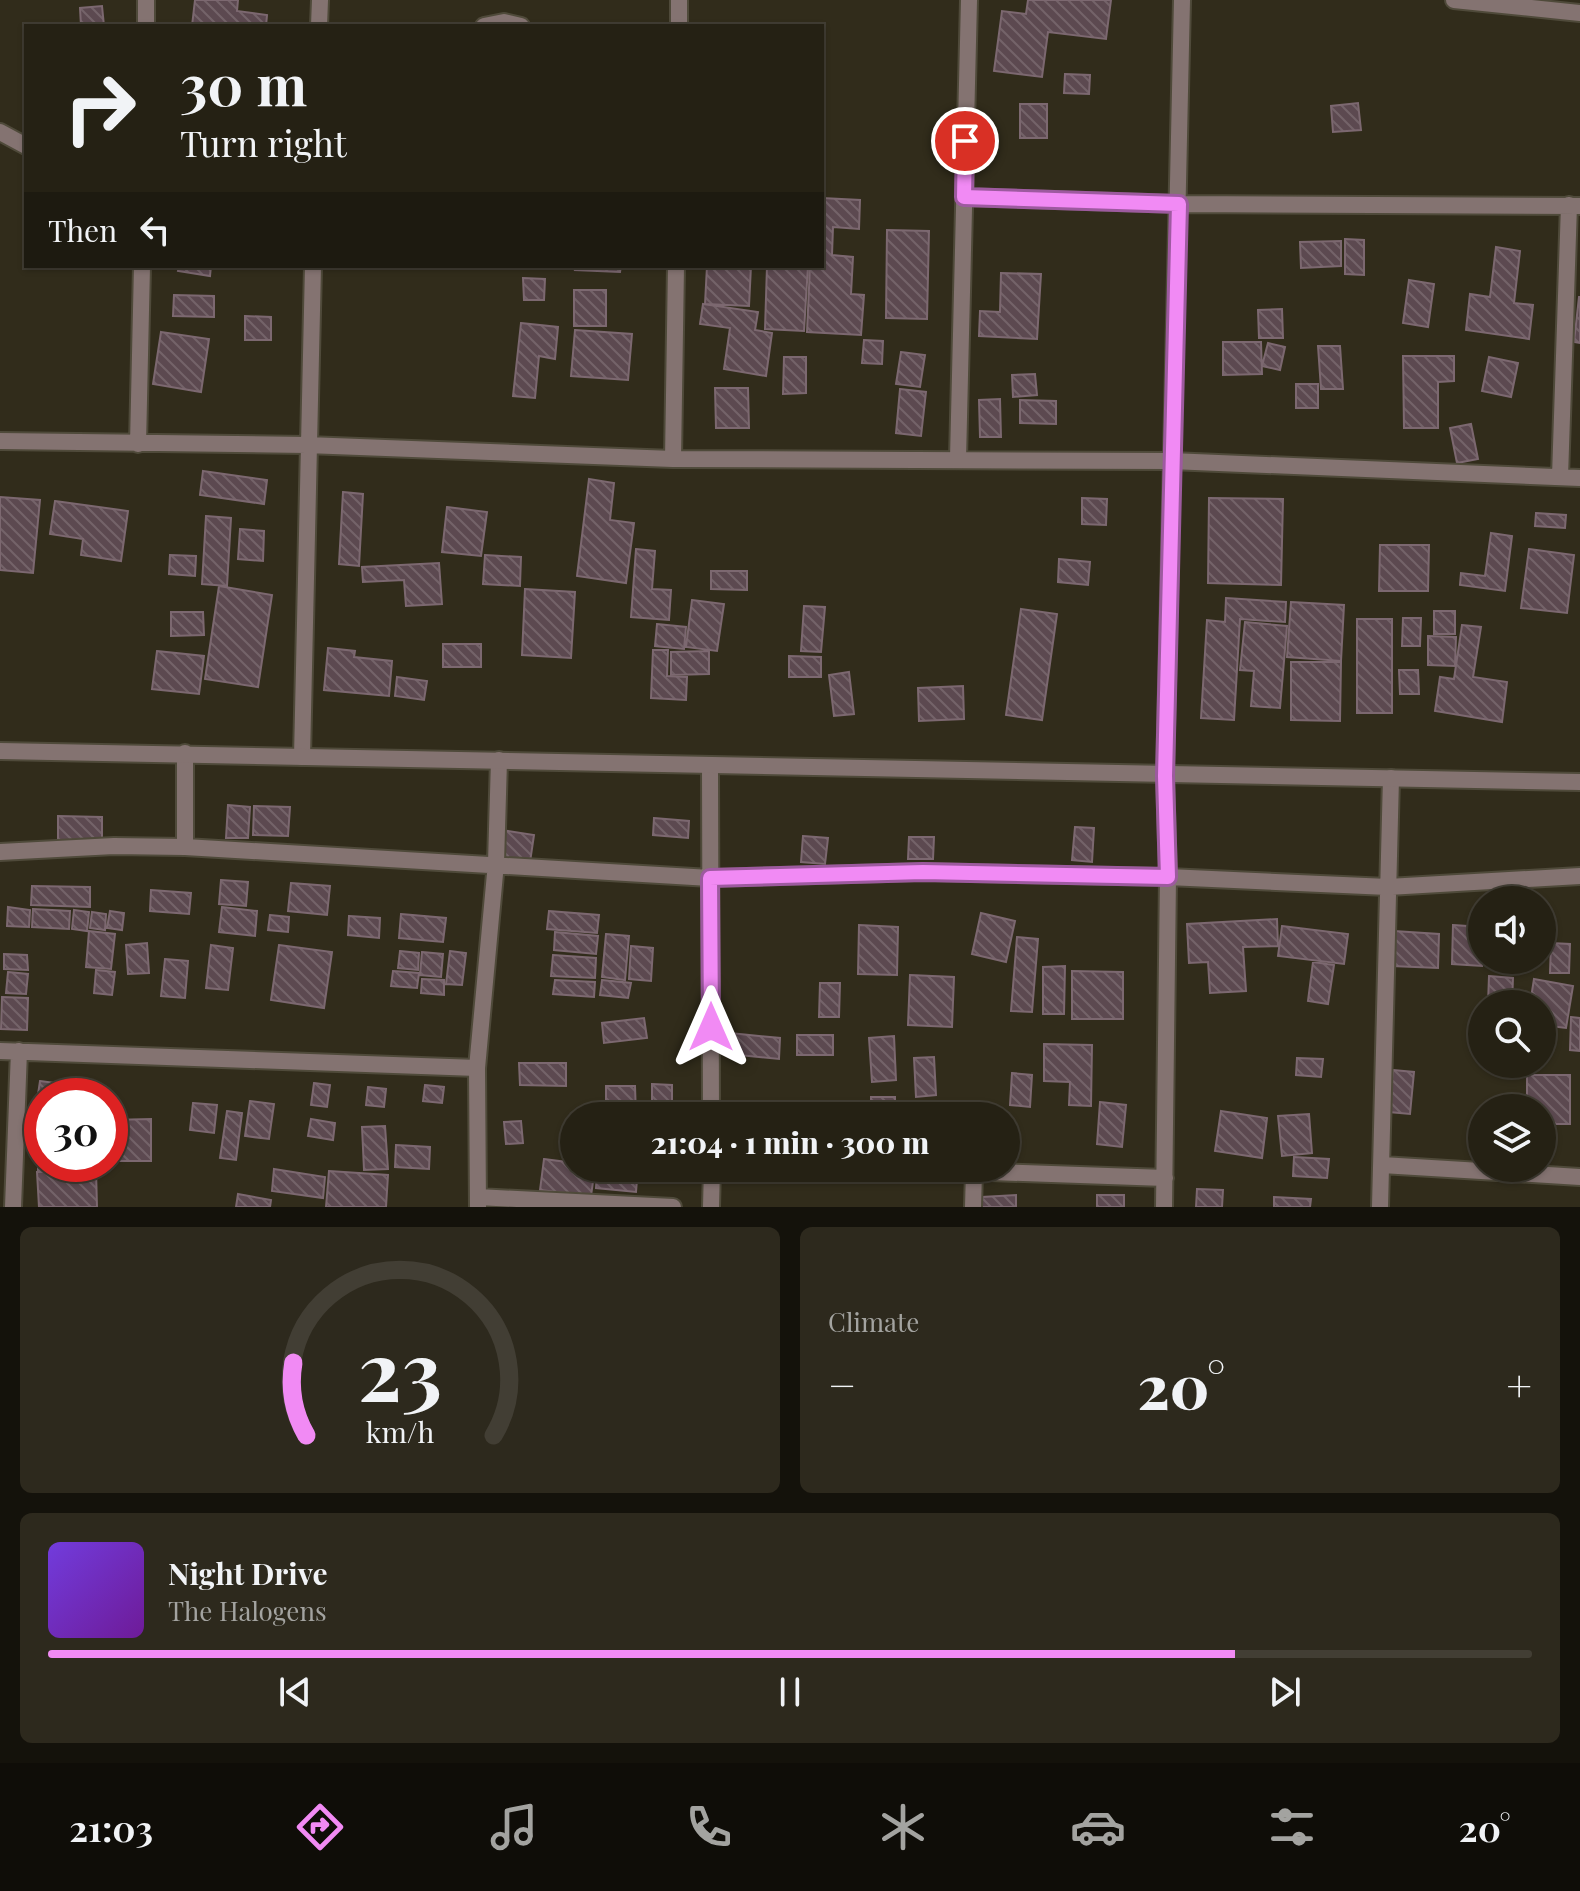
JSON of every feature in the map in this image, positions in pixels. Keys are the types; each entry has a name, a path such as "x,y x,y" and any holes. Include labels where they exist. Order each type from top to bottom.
{"street":[{"path":"146,0 146,24"},
{"path":"319,24 320,0"},
{"path":"679,0 679,24"},
{"path":"958,459 969,0"},
{"path":"1164,1207 1168,877 1165,776 1182,0"},
{"path":"1454,0 1580,13"},
{"path":"0,132 24,145"},
{"path":"964,197 1179,204 1574,205 1560,477"},
{"path":"138,444 142,268"},
{"path":"302,757 313,268"},
{"path":"673,459 676,268"},
{"path":"0,441 307,445 673,459 1171,461 1580,478"},
{"path":"0,751 1580,782"},
{"path":"185,753 185,847"},
{"path":"499,760 496,863 477,1068 478,1202 673,1207"},
{"path":"710,766 711,1102"},
{"path":"1380,1207 1391,778"},
{"path":"0,852 114,846 185,847 710,878 923,872 1168,877 1388,887 1580,876"},
{"path":"0,1051 477,1068"},
{"path":"13,1207 19,1051"},
{"path":"1382,1165 1580,1177"},
{"path":"1020,1173 1165,1178"},
{"path":"711,1207 712,1182"},
{"path":"973,1207 974,1182"}],"building":[{"path":"195,0 238,0 237,11 267,15 266,24 192,24"},
{"path":"1028,0 1111,0 1106,39 1048,32 1042,77 994,71 1002,11 1026,14"},
{"path":"102,6 104,24 81,24 80,8"},
{"path":"1065,74 1090,75 1089,94 1064,93"},
{"path":"1358,103 1361,130 1333,132 1331,106"},
{"path":"1020,104 1047,104 1047,138 1020,138"},
{"path":"824,198 860,200 859,229 833,227 832,255 853,257 851,294 864,295 861,335 807,332 810,268 824,268"},
{"path":"887,230 929,231 927,319 886,318"},
{"path":"1345,239 1364,240 1364,275 1345,274"},
{"path":"1341,241 1341,266 1301,268 1300,242"},
{"path":"1496,247 1520,251 1514,303 1533,305 1529,339 1466,330 1470,294 1490,297"},
{"path":"179,268 211,268 210,276 178,271"},
{"path":"576,268 621,268 620,272"},
{"path":"707,268 751,268 749,306 705,304"},
{"path":"767,268 808,268 804,331 765,329"},
{"path":"1001,273 1041,274 1037,339 979,336 980,311 1000,312"},
{"path":"523,278 545,279 544,300 524,300"},
{"path":"1409,280 1434,284 1428,327 1403,323"},
{"path":"574,290 606,290 606,326 574,326"},
{"path":"174,295 214,296 214,317 173,316"},
{"path":"1580,297 1580,343 1574,342"},
{"path":"703,304 758,312 755,330 772,333 766,376 724,369 730,328 700,324"},
{"path":"1282,309 1283,338 1259,338 1258,310"},
{"path":"245,316 271,317 271,340 245,340"},
{"path":"521,323 558,327 555,359 539,356 535,398 513,396"},
{"path":"575,330 632,334 628,380 571,376"},
{"path":"161,332 209,339 201,392 153,384"},
{"path":"864,340 883,341 882,364 862,363"},
{"path":"1223,342 1261,342 1262,374 1223,375"},
{"path":"1268,343 1285,347 1280,370 1262,366"},
{"path":"1318,346 1340,346 1343,389 1321,389"},
{"path":"901,352 925,355 920,387 896,384"},
{"path":"1403,356 1454,356 1454,381 1438,382 1438,428 1404,428"},
{"path":"784,357 806,357 806,393 783,394"},
{"path":"1489,357 1518,363 1511,397 1482,391"},
{"path":"1035,374 1037,395 1013,397 1012,375"},
{"path":"1296,384 1318,384 1318,408 1296,408"},
{"path":"715,388 748,388 749,428 716,428"},
{"path":"900,389 926,392 921,436 896,433"},
{"path":"1000,399 1001,437 980,437 979,400"},
{"path":"1020,400 1056,401 1056,424 1020,423"},
{"path":"1471,424 1478,459 1457,463 1450,428"},
{"path":"203,471 267,480 264,504 200,495"},
{"path":"589,479 614,483 610,520 634,523 626,583 577,576"},
{"path":"343,492 363,494 359,566 339,564"},
{"path":"0,497 40,500 33,573 0,570"},
{"path":"1082,498 1107,499 1106,525 1082,524"},
{"path":"1209,498 1283,499 1281,585 1208,583"},
{"path":"55,501 128,511 121,561 81,555 83,539 50,534"},
{"path":"447,507 487,512 481,556 442,552"},
{"path":"1536,513 1566,515 1565,528 1535,526"},
{"path":"206,516 231,518 227,586 202,584"},
{"path":"240,529 264,531 263,561 238,559"},
{"path":"1491,533 1512,536 1505,591 1460,585 1461,573 1485,576"},
{"path":"1380,545 1429,545 1428,591 1379,591"},
{"path":"636,549 655,551 652,589 671,590 669,620 631,617"},
{"path":"1529,549 1574,555 1567,613 1521,608"},
{"path":"170,555 196,556 195,576 169,574"},
{"path":"485,555 521,557 520,586 483,584"},
{"path":"1059,559 1090,562 1088,585 1058,582"},
{"path":"439,563 442,604 406,606 404,580 363,582 362,567"},
{"path":"711,571 747,571 747,590 711,589"},
{"path":"219,586 272,595 258,687 205,679"},
{"path":"525,589 575,592 571,658 522,655"},
{"path":"1226,598 1286,602 1285,622 1240,619 1234,720 1201,718 1207,620 1225,622"},
{"path":"692,600 724,604 717,651 686,647"},
{"path":"1291,602 1344,605 1341,661 1287,657"},
{"path":"804,606 825,607 821,652 801,651"},
{"path":"1021,609 1057,614 1042,720 1006,715"},
{"path":"1434,611 1455,611 1455,634 1434,634"},
{"path":"171,612 203,612 204,635 171,636"},
{"path":"1403,618 1421,618 1420,646 1402,646"},
{"path":"1357,619 1392,619 1392,713 1357,713"},
{"path":"1245,622 1287,626 1280,708 1251,706 1254,671 1240,670"},
{"path":"657,624 686,627 684,649 655,646"},
{"path":"1462,625 1481,627 1473,677 1507,682 1502,722 1435,711 1440,677 1454,679"},
{"path":"1428,636 1456,637 1455,666 1428,665"},
{"path":"443,644 481,644 481,667 443,667"},
{"path":"328,648 355,651 354,657 392,661 389,696 324,690"},
{"path":"653,650 668,650 667,676 687,677 686,700 651,698"},
{"path":"157,651 204,656 199,694 152,689"},
{"path":"709,651 709,674 671,675 671,652"},
{"path":"789,656 821,657 821,677 789,677"},
{"path":"1291,662 1341,662 1340,721 1291,720"},
{"path":"1399,670 1418,670 1419,694 1400,694"},
{"path":"849,672 854,714 834,716 829,675"},
{"path":"397,677 427,681 424,700 395,696"},
{"path":"963,686 964,719 919,721 918,688"},
{"path":"228,805 250,807 248,838 226,838"},
{"path":"254,806 290,807 288,836 253,835"},
{"path":"58,816 102,817 102,844 58,843"},
{"path":"654,818 689,821 688,838 653,835"},
{"path":"1075,827 1094,828 1092,862 1072,860"},
{"path":"501,830 534,835 530,862 497,857"},
{"path":"803,836 828,838 825,864 801,862"},
{"path":"909,837 934,837 933,859 908,859"},
{"path":"221,880 248,882 246,906 219,904"},
{"path":"291,883 330,886 327,915 288,911"},
{"path":"32,886 90,887 90,907 31,905"},
{"path":"151,890 191,893 189,914 150,911"},
{"path":"8,907 30,910 29,927 7,926"},
{"path":"222,907 257,911 255,936 219,932"},
{"path":"33,909 70,911 69,929 32,927"},
{"path":"74,910 89,912 87,931 72,929"},
{"path":"110,911 124,913 122,930 107,928"},
{"path":"549,911 599,915 597,933 547,929"},
{"path":"92,912 106,914 105,930 90,928"},
{"path":"981,913 1015,921 1006,962 972,954"},
{"path":"401,914 446,918 443,942 399,938"},
{"path":"270,915 289,917 288,932 268,930"},
{"path":"349,916 380,918 379,938 348,935"},
{"path":"1277,919 1278,946 1243,947 1246,991 1210,993 1208,962 1189,963 1187,924"},
{"path":"859,925 898,927 897,975 858,974"},
{"path":"1453,925 1468,926 1468,965 1452,964"},
{"path":"1282,926 1348,934 1344,964 1278,956"},
{"path":"89,931 115,934 111,969 86,967"},
{"path":"1394,931 1439,934 1438,968 1392,966"},
{"path":"555,932 598,936 596,954 554,950"},
{"path":"606,934 629,936 625,980 602,977"},
{"path":"1017,937 1038,939 1032,1012 1011,1011"},
{"path":"147,943 149,973 128,974 126,945"},
{"path":"1556,943 1570,944 1569,973 1556,973"},
{"path":"211,945 233,948 228,990 206,988"},
{"path":"279,945 332,952 324,1008 271,1000"},
{"path":"631,946 653,948 651,981 629,979"},
{"path":"400,951 419,953 418,970 398,968"},
{"path":"450,951 466,953 462,985 446,984"},
{"path":"422,952 443,954 441,977 420,975"},
{"path":"4,954 27,955 28,970 4,969"},
{"path":"553,955 596,958 595,978 551,976"},
{"path":"165,959 188,961 185,998 161,996"},
{"path":"1313,962 1334,965 1328,1004 1308,1001"},
{"path":"1065,966 1064,1014 1043,1014 1043,967"},
{"path":"96,970 115,972 112,995 94,993"},
{"path":"393,971 419,973 417,988 391,986"},
{"path":"1072,971 1123,972 1123,1019 1072,1019"},
{"path":"8,972 28,974 26,994 6,993"},
{"path":"910,975 954,977 952,1027 908,1025"},
{"path":"1489,976 1513,978 1513,990 1488,990"},
{"path":"422,979 444,980 444,995 421,993"},
{"path":"1534,979 1573,986 1566,1028 1556,1027 1556,990 1532,990"},
{"path":"555,980 595,982 594,997 553,994"},
{"path":"602,980 631,983 628,998 600,995"},
{"path":"820,983 840,983 839,1017 819,1017"},
{"path":"2,997 28,998 27,1030 1,1029"},
{"path":"1571,1017 1580,1018 1580,1051 1570,1050"},
{"path":"644,1018 647,1038 604,1043 602,1023"},
{"path":"720,1032 780,1038 779,1059 719,1053"},
{"path":"797,1035 833,1035 833,1055 797,1055"},
{"path":"894,1036 896,1080 872,1082 869,1038"},
{"path":"1044,1044 1092,1045 1091,1106 1069,1105 1070,1082 1044,1081"},
{"path":"934,1057 936,1095 916,1097 914,1058"},
{"path":"1297,1058 1323,1059 1321,1077 1296,1075"},
{"path":"519,1063 566,1063 566,1086 520,1085"},
{"path":"1393,1070 1414,1072 1410,1114 1389,1112"},
{"path":"1012,1073 1032,1075 1030,1107 1020,1106 1020,1102 1010,1102"},
{"path":"1570,1075 1570,1124 1556,1124 1556,1094 1527,1094 1527,1078"},
{"path":"314,1083 330,1085 327,1107 311,1105"},
{"path":"652,1084 672,1085 672,1102 652,1102"},
{"path":"425,1085 444,1087 442,1103 423,1101"},
{"path":"606,1086 635,1086 636,1102 606,1102"},
{"path":"368,1087 386,1089 384,1107 366,1105"},
{"path":"871,1097 895,1097 895,1102 871,1102"},
{"path":"250,1101 274,1104 269,1139 245,1136"},
{"path":"1100,1102 1126,1105 1122,1147 1097,1144"},
{"path":"193,1103 217,1105 214,1133 190,1130"},
{"path":"227,1111 242,1113 236,1160 220,1158"},
{"path":"1221,1111 1267,1118 1262,1158 1215,1151"},
{"path":"1309,1114 1312,1153 1282,1156 1278,1116"},
{"path":"151,1119 151,1161 128,1161 128,1120"},
{"path":"311,1119 335,1123 333,1140 308,1136"},
{"path":"521,1121 523,1143 506,1144 504,1122"},
{"path":"385,1126 388,1169 364,1170 362,1127"},
{"path":"396,1145 430,1147 429,1169 395,1167"},
{"path":"1294,1157 1329,1159 1327,1178 1293,1176"},
{"path":"544,1159 560,1161 560,1182 593,1182 591,1196 540,1190"},
{"path":"274,1169 325,1177 323,1198 272,1191"},
{"path":"329,1171 388,1175 386,1207 326,1207"},
{"path":"38,1182 96,1182 97,1207 39,1207"},
{"path":"596,1182 637,1182 636,1192 596,1188"},
{"path":"1197,1189 1223,1190 1222,1207 1196,1207"},
{"path":"238,1194 271,1200 270,1207 236,1207"},
{"path":"1016,1195 1016,1207 982,1207 982,1197"},
{"path":"1097,1195 1124,1195 1124,1207 1097,1207"},
{"path":"1274,1197 1311,1199 1310,1207 1274,1207"}],"route":[{"path":"711,1027 710,878 923,872 1168,877 1165,776 1179,204 964,197 965,141"}]}
